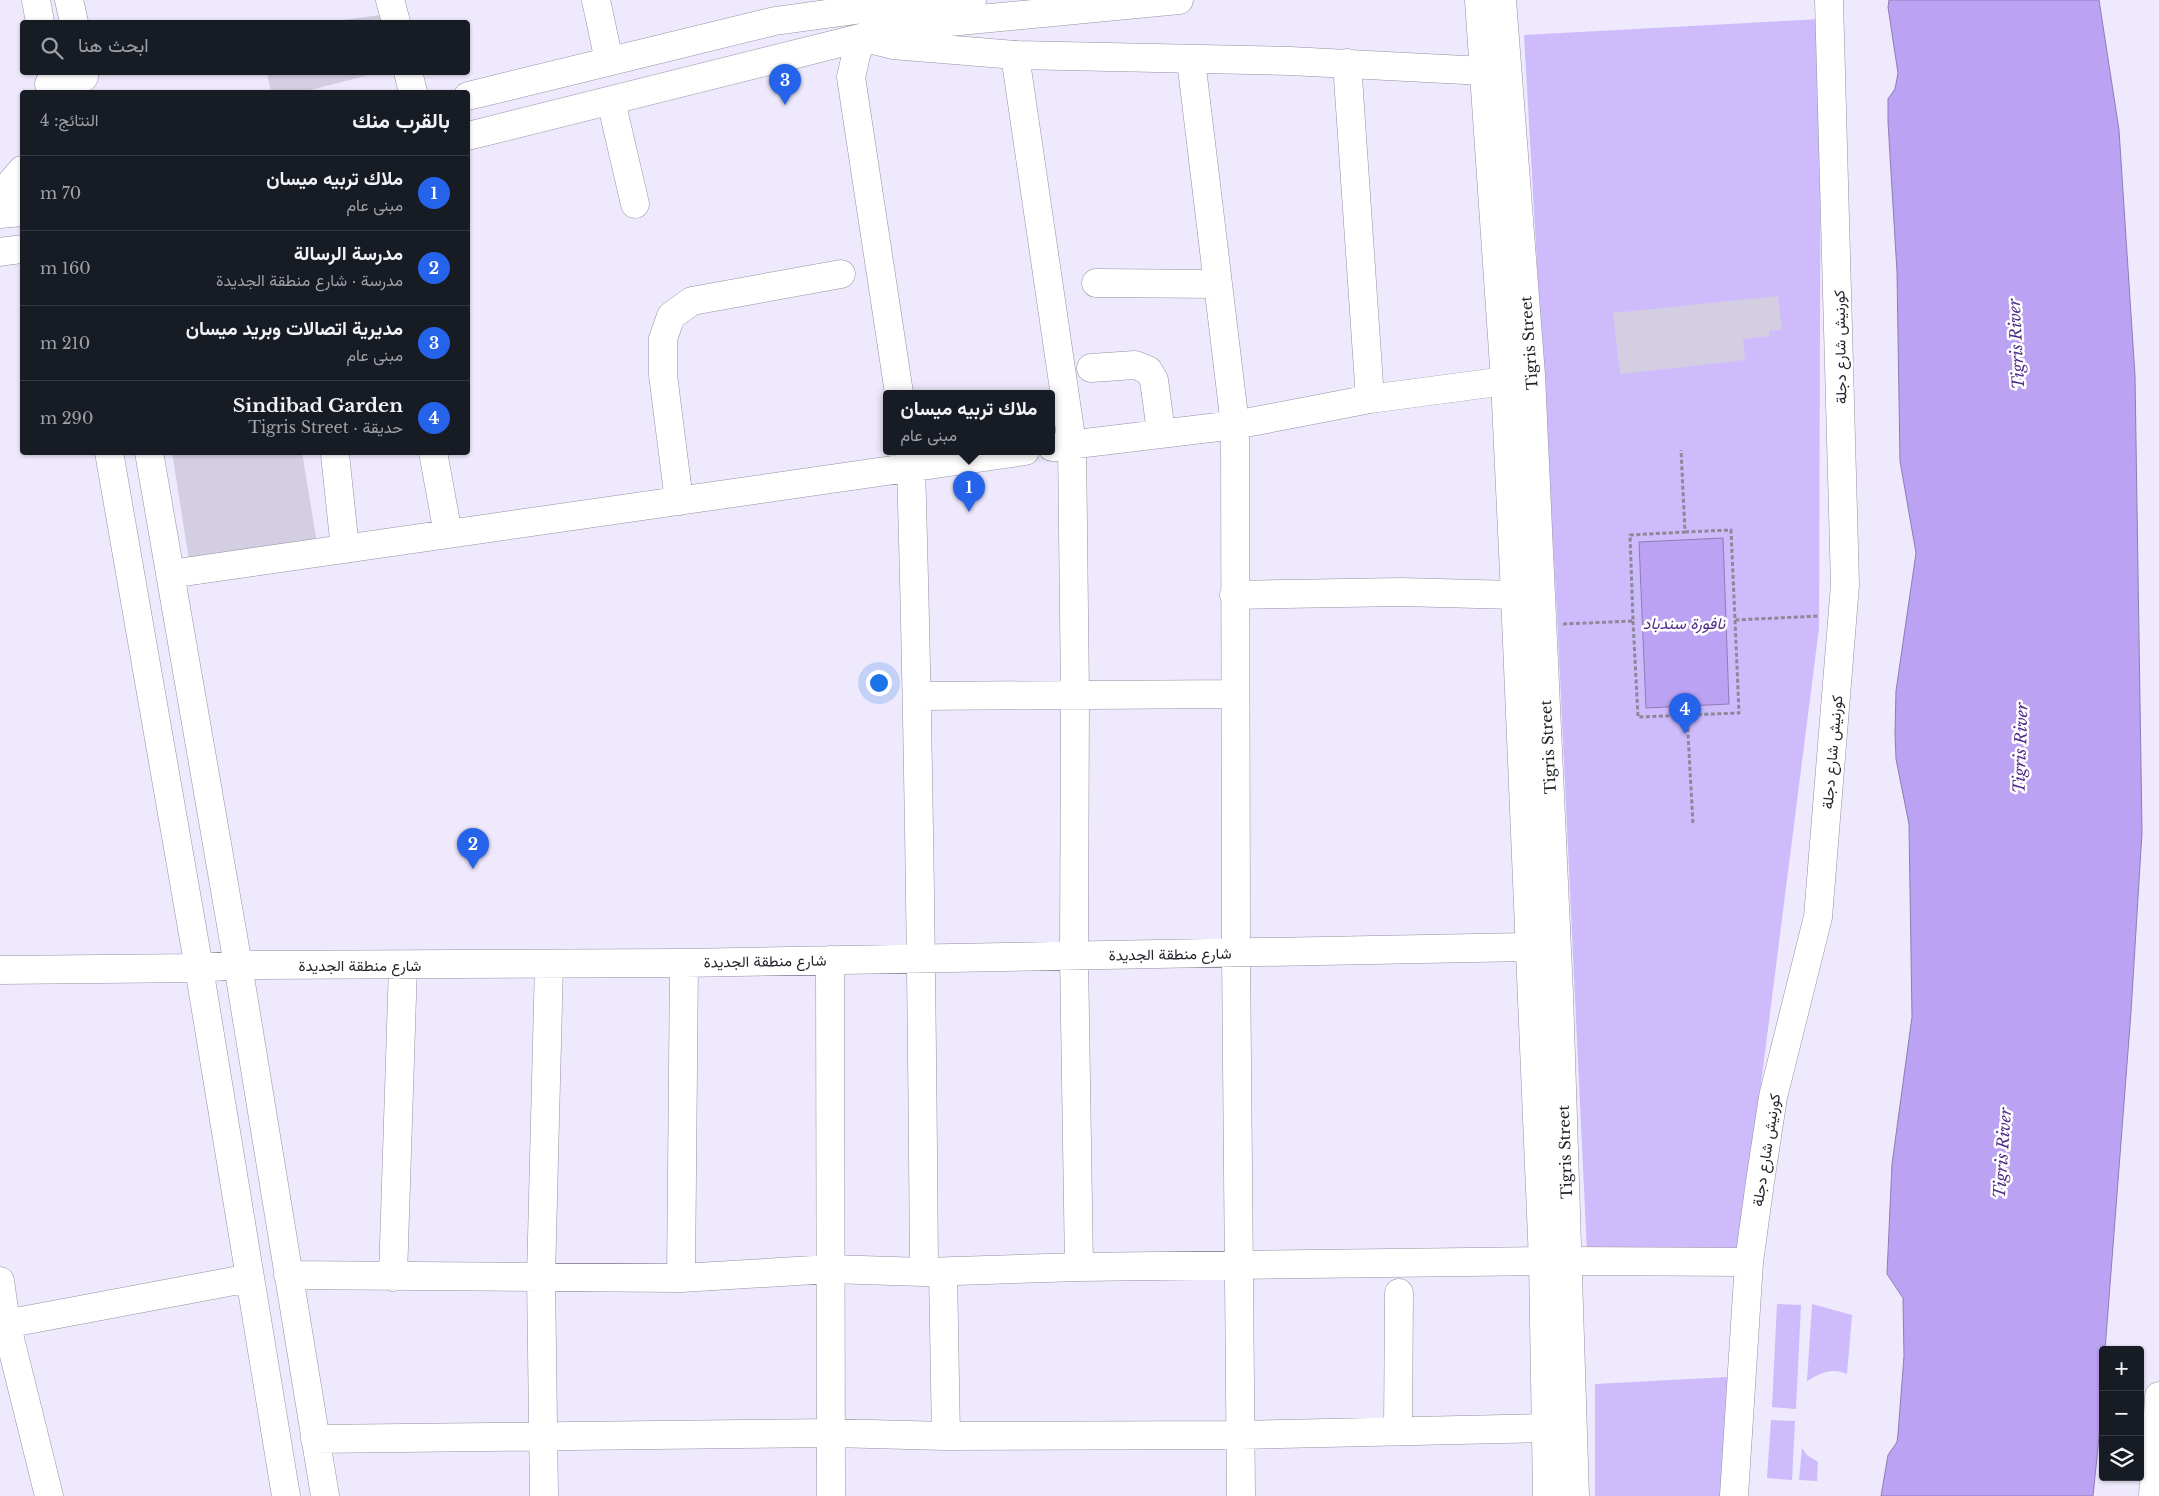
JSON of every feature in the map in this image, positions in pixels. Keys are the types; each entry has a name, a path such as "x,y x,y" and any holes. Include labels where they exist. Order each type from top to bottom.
{"street":[{"path":"36,0 40,20"},
{"path":"69,0 74,20"},
{"path":"390,0 395,20"},
{"path":"596,0 609,61"},
{"path":"470,96 775,22 873,3 972,0"},
{"path":"470,136 864,38 928,24 1178,0"},
{"name":"Tigris Street","path":"1479,0 1505,381 1515,595 1543,1261 1547,1496"},
{"name":"Tigris Street","path":"1502,0 1532,375 1569,1261 1575,1496"},
{"name":"كورنيش شارع دجلة","path":"1734,1496 1750,1262 1773,1098 1818,917 1846,585 1829,0"},
{"path":"864,38 893,45 1015,55 1347,64 1484,71"},
{"path":"864,38 857,52 851,77 899,390"},
{"path":"1015,55 1062,445 1075,696 1074,956 1079,1267"},
{"path":"1191,60 1235,425 1236,953 1241,1496"},
{"path":"1347,64 1370,399"},
{"path":"409,75 412,90"},
{"path":"49,83 86,81"},
{"path":"611,101 635,204"},
{"path":"12,224 20,181"},
{"path":"679,501 664,375 663,339 671,316 692,301 841,274"},
{"path":"1096,283 1218,284"},
{"path":"1092,368 1135,365 1148,370 1154,380 1162,432"},
{"path":"1062,445 1235,425 1370,399 1505,381 1532,375"},
{"path":"110,455 199,968 286,1496"},
{"path":"150,455 238,965 325,1496"},
{"path":"335,455 345,549"},
{"path":"433,455 448,534"},
{"path":"170,574 679,501 909,460 973,455"},
{"path":"909,460 918,696 922,959 933,1272 946,1436"},
{"path":"1234,595 1401,592 1515,595"},
{"path":"918,696 1235,694"},
{"name":"شارع منطقة الجديدة","path":"0,970 199,968 238,965 684,963 1529,947"},
{"path":"830,960 832,1434 830,1496"},
{"path":"681,1278 684,963"},
{"path":"544,1496 541,1277 550,964"},
{"path":"393,1277 403,965"},
{"path":"288,1275 681,1278 830,1269 933,1272 1079,1267 1543,1261"},
{"path":"1569,1261 1750,1262"},
{"path":"3,1324 250,1278"},
{"path":"0,1281 3,1324 49,1496"},
{"path":"1398,1431 1399,1293"},
{"path":"2153,1496 2159,1396"},
{"path":"315,1439 832,1434 946,1436 1241,1435 1545,1428"}],"path":[{"path":"1681,450 1685,532"},
{"path":"1731,530 1739,713 1638,717 1630,535 1685,532 1731,530"},
{"path":"1735,620 1819,616"},
{"path":"1558,624 1633,621"},
{"path":"1687,715 1693,824"}],"shaded area":[{"path":"1821,19 1819,628 1740,1249 1587,1253 1557,613 1524,35"},
{"path":"1777,1304 1801,1305 1796,1409 1772,1407"},
{"path":"1812,1304 1852,1315 1847,1374 1831,1371 1807,1381"},
{"path":"1728,1377 1720,1496 1595,1496 1595,1384"},
{"path":"1771,1420 1795,1421 1792,1480 1767,1478"},
{"path":"1802,1448 1807,1455 1818,1462 1817,1481 1799,1480"}],"water":[{"name":"Tigris River","path":"1889,0 2099,0 2119,130 2135,376 2142,832 2131,1012 2105,1346 2099,1346 2099,1438 2093,1496 1881,1496 1888,1455 1897,1442 1904,1356 1903,1298 1887,1274 1892,1164 1912,1017 1909,824 1896,759 1895,732 1896,691 1916,553 1900,461 1897,272 1888,122 1888,99 1895,89 1898,73 1888,7"},
{"name":"نافورة سندباد","path":"1723,538 1729,704 1646,708 1639,542"}],"building":[{"path":"380,15 381,20 342,20"},
{"path":"268,75 369,75 310,90 271,90"},
{"path":"1778,296 1782,330 1769,331 1769,336 1743,339 1745,360 1620,374 1613,313"},
{"path":"172,455 302,455 317,543 189,560"}],"place":[{"name":"مديرية اتصالات وبريد ميسان","path":"785,105"},
{"name":"ملاك تربيه ميسان","path":"969,512"},
{"name":"Sindibad Garden","path":"1685,734"},
{"name":"مدرسة الرسالة","path":"473,869"}]}
